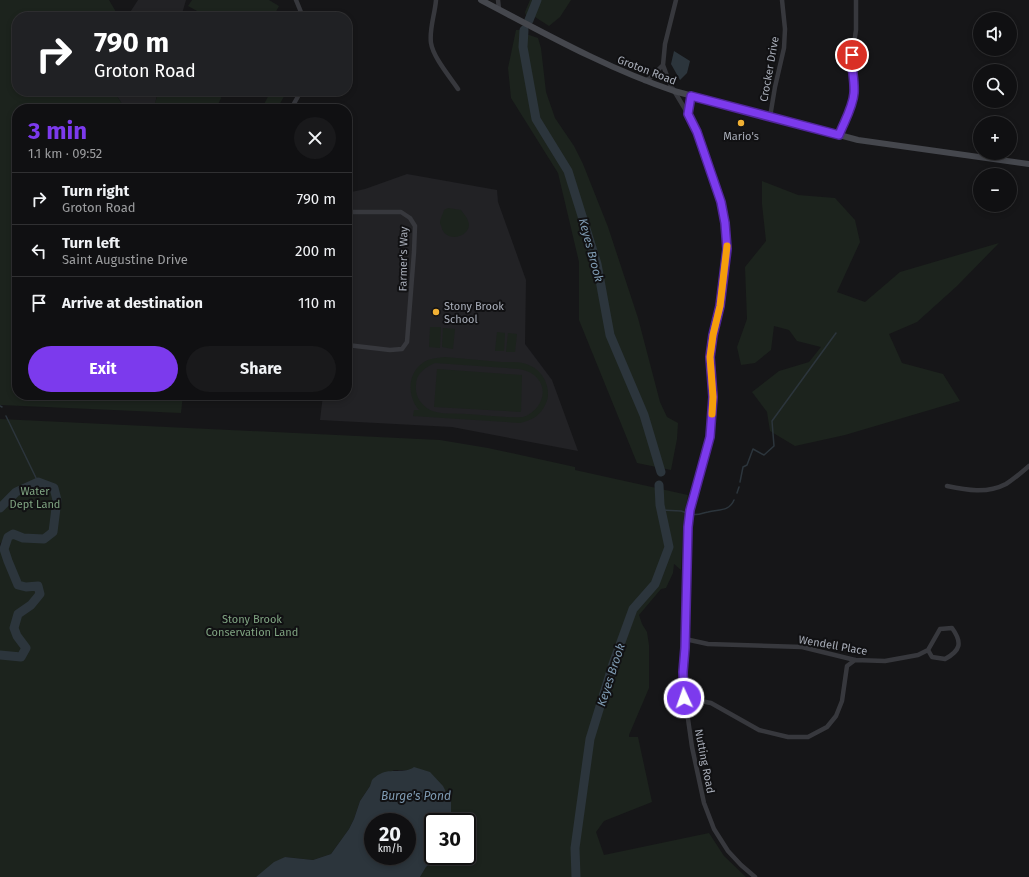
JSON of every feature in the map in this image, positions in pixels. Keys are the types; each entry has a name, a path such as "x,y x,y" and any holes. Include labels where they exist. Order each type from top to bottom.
{"main road":[{"name":"Groton Road","path":"481,0 597,60 645,81 674,91 858,140 1029,164"}],"street":[{"path":"296,0 301,12"},
{"path":"436,0 431,31 431,43 435,53 458,89"},
{"path":"498,0 499,9"},
{"path":"645,81 650,78 662,65 665,44 676,0"},
{"name":"Crocker Drive","path":"770,117 774,87 784,48 785,29 782,0"},
{"path":"839,135 852,103 854,94 851,65 856,30 856,0"},
{"name":"Nutting Road","path":"662,65 674,91 697,132 721,202 725,223 727,249 720,306 713,335 710,357 713,397 710,437 690,510 688,527 683,672 684,698 692,747 704,803 714,829 728,851 755,877"},
{"path":"688,114 691,96"},
{"name":"Farmer's Way","path":"352,212 401,212 410,218 415,226 414,259 407,342 402,349 390,350 352,346"},
{"path":"947,486 966,490 982,490 998,487 1007,483 1029,466"},
{"path":"952,628 958,637 959,645 955,653 945,659 932,656 928,650 940,629 952,628"},
{"name":"Wendell Place","path":"685,639 708,644 802,647 855,660 885,661 918,655 928,650"},
{"path":"684,698 711,703 759,730 788,737 808,737 827,727 836,716 842,701 847,666 855,660"}],"shaded area":[{"path":"138,0 186,0 182,12 130,12"},
{"path":"117,96 157,96 155,104 122,104"},
{"name":"Stony Brook School","path":"407,174 497,190 498,202 526,280 525,344 552,380 578,451 452,427 320,420 322,400 352,400 352,192 365,189"}],"green space":[{"path":"0,0 109,0 116,12 12,12 12,96 117,96 122,104 12,104 12,400 182,400 181,413 0,405"},
{"path":"192,0 269,0 279,6 276,12 199,12 188,6"},
{"path":"530,0 571,0 560,17 549,26 535,17 530,21 527,19 525,12"},
{"name":"Keyes Brook","path":"516,30 523,30 526,34 538,38 541,48 546,92 555,118 574,146 583,164 608,227 638,318 660,402 667,417 678,423 677,439 671,470 637,463 579,320 579,262 558,173 511,98 508,68"},
{"path":"157,96 221,96 221,98 218,104 155,104"},
{"path":"268,96 284,96 280,104 264,104"},
{"path":"762,181 798,195 835,198 855,220 860,242 837,292 865,302 900,272 999,243 957,286 917,322 889,334 902,363 943,374 960,401 845,435 795,446 770,431 767,412 752,392 779,371 809,362 821,347 797,341 789,330 774,326 771,350 755,363 741,365 737,347 747,319 745,267 766,241 762,204"},
{"path":"448,208 461,210 466,217 469,226 460,236 450,236 445,234 442,229 440,220 444,210"},
{"path":"430,327 441,327 440,348 429,347"},
{"path":"443,328 455,329 453,349 442,347"},
{"path":"497,332 505,333 504,351 495,351"},
{"path":"508,333 517,334 515,352 506,352"},
{"path":"445,357 528,364 540,372 546,382 548,398 542,411 529,420 520,423 413,416 414,410 419,410 412,398 411,392 414,372 426,361","holes":["435,363 519,369 534,375 539,381 543,393 542,399 535,410 523,417 438,413 423,405 416,393 416,381 418,377 425,369"]},
{"path":"437,369 522,375 521,412 434,407"},
{"name":"Stony Brook Conservation Land","path":"0,419 440,440 488,448 575,467 575,470 688,495 683,527 681,570 674,564 673,573 666,588 661,589 639,615 647,632 649,645 649,688 629,737 638,737 652,802 604,821 596,832 604,855 709,833 724,856 746,877 420,877 429,865 476,865 476,813 450,813 410,770 394,770 370,786 360,801 349,829 331,854 313,860 285,857 256,877 0,877 0,552 2,548 2,541 0,544"}],"water":[{"path":"674,51 690,61 687,73 680,80 671,64"},
{"name":"Burge's Pond","path":"414,767 430,772 443,786 451,802 451,813 424,813 424,865 429,865 420,877 256,877 274,862 285,857 313,860 331,854 349,829 360,801 370,786 372,780 384,772 406,770"}],"waterway":[{"name":"Keyes Brook","path":"529,20 537,0"},
{"name":"Keyes Brook","path":"524,30 523,47 536,119 568,171 597,264 610,335 644,415 661,472"},
{"path":"740,482 743,467 747,465 753,449 764,455 774,446 772,421 836,333"},
{"path":"6,416 38,482"},
{"path":"0,508 16,492 38,482 54,488 57,500 53,532 44,539 23,538 13,534 8,537 4,549 18,585 26,587 38,586 40,594 31,605 18,614 14,628 17,636 26,648 21,657 0,655"},
{"name":"Keyes Brook","path":"576,877 575,848 590,739 613,664 633,609 655,584 669,547 660,505 659,485"},
{"path":"737,493 739,487"},
{"path":"692,514 698,515 723,509 729,507 734,500"},
{"path":"661,510 681,511 687,513"}],"slow traffic":[{"path":"712,414 713,397 710,357 713,335 720,306 727,246"}],"place":[{"name":"Mario's","path":"741,123"},
{"name":"Stony Brook School","path":"436,312"}],"route":[{"path":"684,698 683,672 688,527 690,510 710,437 713,397 710,357 713,335 720,306 727,249 725,223 721,202 697,132 688,114 691,96 839,135 852,103 854,94 851,65 852,55"}],"park label":[{"name":"Water Dept Land","path":"35,497"}]}
